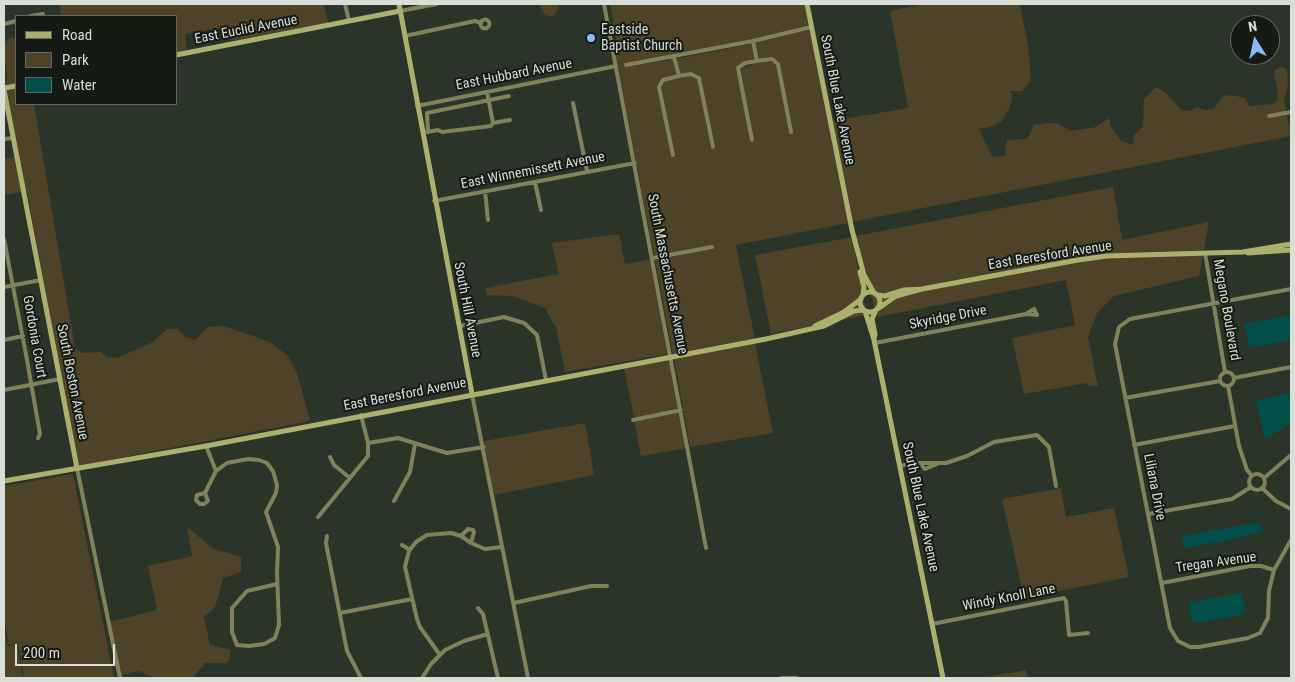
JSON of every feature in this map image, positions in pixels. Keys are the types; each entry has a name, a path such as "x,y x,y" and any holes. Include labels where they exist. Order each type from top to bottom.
{"street":[{"path":"345,4 349,21"},
{"name":"South Hill Avenue","path":"399,4 417,106 425,132 434,201 484,447 527,678"},
{"name":"East Euclid Avenue","path":"178,55 438,4"},
{"name":"South Massachusetts Avenue","path":"604,4 682,410 706,548"},
{"name":"South Blue Lake Avenue","path":"807,4 859,259 866,281 875,294"},
{"path":"37,15 43,14"},
{"path":"405,36 475,22 481,23"},
{"path":"626,65 753,42 811,27"},
{"path":"753,42 757,61"},
{"path":"674,57 679,76"},
{"path":"752,140 738,68 745,63 772,59 778,64 791,132"},
{"name":"East Hubbard Avenue","path":"417,106 616,66"},
{"path":"673,155 659,87 663,80 679,76 691,74 699,78 713,148"},
{"name":"South Boston Avenue","path":"4,89 77,468 120,678"},
{"path":"487,92 493,123"},
{"path":"509,96 427,113 425,132 438,130 442,132 490,126 493,123 510,120"},
{"path":"573,103 587,171"},
{"path":"1269,116 1291,112"},
{"path":"4,140 13,138"},
{"name":"East Winnemissett Avenue","path":"434,201 635,163"},
{"path":"535,182 540,210"},
{"path":"485,191 488,220"},
{"name":"Gordonia Court","path":"4,239 40,434 38,438"},
{"name":"East Beresford Avenue","path":"1243,252 1291,244"},
{"path":"653,258 712,247"},
{"name":"East Beresford Avenue","path":"878,309 896,296 922,289 1107,256 1205,252 1251,253 1291,250"},
{"name":"Megano Boulevard","path":"1205,252 1225,372"},
{"name":"South Blue Lake Avenue","path":"859,259 857,262 864,287 862,296"},
{"path":"4,287 41,280"},
{"name":"East Beresford Avenue","path":"875,294 885,296 913,288 922,289"},
{"name":"Liliana Drive","path":"1291,289 1212,302 1135,318 1119,327 1115,344 1173,635 1182,644 1199,647 1248,638 1260,633 1268,618 1269,591 1274,570 1291,540"},
{"path":"875,294 880,303 878,309 871,313 864,311 860,304 862,296 875,294"},
{"name":"East Beresford Avenue","path":"810,329 844,312 862,296"},
{"name":"South Blue Lake Avenue","path":"874,342 875,334 872,319 878,309"},
{"name":"East Beresford Avenue","path":"4,481 206,446 360,415 672,357 824,326 854,311 864,311"},
{"name":"South Blue Lake Avenue","path":"864,311 874,342 942,678"},
{"name":"Skyridge Drive","path":"874,342 1026,314"},
{"path":"460,326 504,317 524,323 537,335 546,380"},
{"path":"4,340 23,336"},
{"path":"1234,378 1291,367"},
{"path":"1220,381 1221,374 1225,372 1231,373 1234,378"},
{"path":"1228,386 1232,384 1234,378"},
{"path":"4,390 60,379"},
{"path":"1125,398 1220,381 1228,386 1239,446 1247,470 1252,476"},
{"path":"633,420 682,410"},
{"path":"318,517 368,456 368,443 360,415"},
{"path":"1134,445 1236,426"},
{"path":"900,466 918,463 925,469 967,456 994,442 1037,435 1049,447 1056,486"},
{"path":"368,443 398,438 447,453 484,447"},
{"path":"394,501 410,472 415,444"},
{"path":"206,446 216,470"},
{"path":"1262,488 1264,478 1291,455"},
{"path":"330,457 334,465 350,478"},
{"path":"205,493 216,470 227,463 252,458 267,463 273,470 276,479 276,493 266,512 278,547 279,625 275,638 264,644 236,645 232,632 232,608 247,592 277,584"},
{"path":"1252,476 1260,475 1264,478"},
{"path":"1251,487 1249,483 1252,476"},
{"path":"1148,514 1232,499 1251,487"},
{"path":"1251,487 1258,490 1262,488"},
{"path":"1262,488 1291,509"},
{"path":"461,536 468,529 473,530 471,543"},
{"path":"440,655 420,627 412,599 405,567 410,550 416,542 427,535 451,533 461,536 485,549 502,548"},
{"path":"327,536 326,544 347,651 361,678"},
{"path":"402,545 410,550"},
{"name":"Tregan Avenue","path":"1162,582 1250,566 1261,566 1274,570"},
{"path":"514,603 592,586 607,586"},
{"name":"Windy Knoll Lane","path":"932,624 1064,598 1066,601 1069,635 1088,633"},
{"path":"340,613 412,599"},
{"path":"478,608 483,614 498,678"},
{"path":"422,678 445,650 464,640 488,634"},
{"path":"782,678 797,678"}],"green space":[{"path":"59,4 324,4 328,23 231,41 227,27 185,34 187,51 178,53 178,15 61,15"},
{"path":"539,4 558,4 559,9 552,17 545,15"},
{"path":"610,4 805,4 809,25 753,40 624,64 625,67 673,59 676,75 662,79 657,87 672,157 675,156 661,87 664,82 679,78 691,76 698,79 711,149 715,149 701,77 696,73 680,74 676,59 752,44 755,59 744,62 737,68 751,142 754,141 740,69 758,63 772,61 777,65 789,134 792,133 780,63 772,57 759,59 755,43 810,29 849,223 736,245 755,339 673,355 655,260 714,248 713,245 654,256 613,41 616,40"},
{"path":"924,4 1020,4 1028,45 1031,80 1022,91 1010,91 1012,96 1010,107 1001,122 979,129 992,157 1006,155 1005,147 1007,140 1027,139 1034,125 1047,123 1056,123 1071,131 1096,127 1109,118 1111,127 1121,141 1133,145 1134,135 1143,127 1144,99 1156,87 1167,94 1181,110 1191,111 1197,107 1205,110 1214,109 1223,96 1232,95 1244,98 1250,106 1272,104 1277,101 1278,94 1274,70 1282,67 1287,69 1288,86 1284,99 1291,136 852,222 832,121 908,108 890,11"},
{"path":"15,37 15,84 5,85 7,80 4,44 8,39"},
{"path":"15,88 15,105 34,105 75,348 83,353 101,352 107,357 117,358 153,342 167,329 178,329 186,337 195,340 208,327 223,326 273,344 288,356 297,373 310,421 78,466 27,191 25,191 5,90"},
{"path":"15,157 22,192 4,195 4,159"},
{"path":"1113,187 1122,240 1209,222 1199,276 1114,296 1097,313 1088,337 1098,386 1088,386 1087,383 1024,394 1012,338 1075,325 1066,280 877,317 855,236"},
{"path":"619,234 625,264 651,259 669,354 565,372 556,328 545,308 513,296 487,295 485,288 558,274 552,243"},
{"path":"852,237 867,315 771,334 755,255"},
{"path":"755,343 773,433 690,447 674,358"},
{"path":"670,359 679,408 634,418 624,368"},
{"path":"680,412 687,448 641,456 634,422"},
{"path":"585,423 594,475 494,495 484,441"},
{"path":"73,474 114,678 24,678 18,644 9,645 4,619 4,486"},
{"path":"1061,488 1066,517 1114,508 1129,577 1024,598 1002,499"},
{"path":"187,527 212,548 241,557 241,572 223,578 218,599 212,611 204,616 210,645 231,650 230,658 227,663 205,663 193,678 154,678 139,671 120,675 109,622 157,610 148,566 192,556"},
{"path":"4,627 8,646 17,645 23,678 4,678"},
{"path":"1026,670 1027,678 982,678"}],"water":[{"path":"1291,315 1291,340 1249,348 1244,324"},
{"path":"1291,393 1291,424 1265,439 1256,400"},
{"path":"1255,523 1262,525 1262,532 1226,541 1185,548 1181,536"},
{"path":"1242,593 1245,610 1241,615 1203,622 1191,621 1189,602"}],"place":[{"name":"Eastside Baptist Church","path":"591,38"}]}
